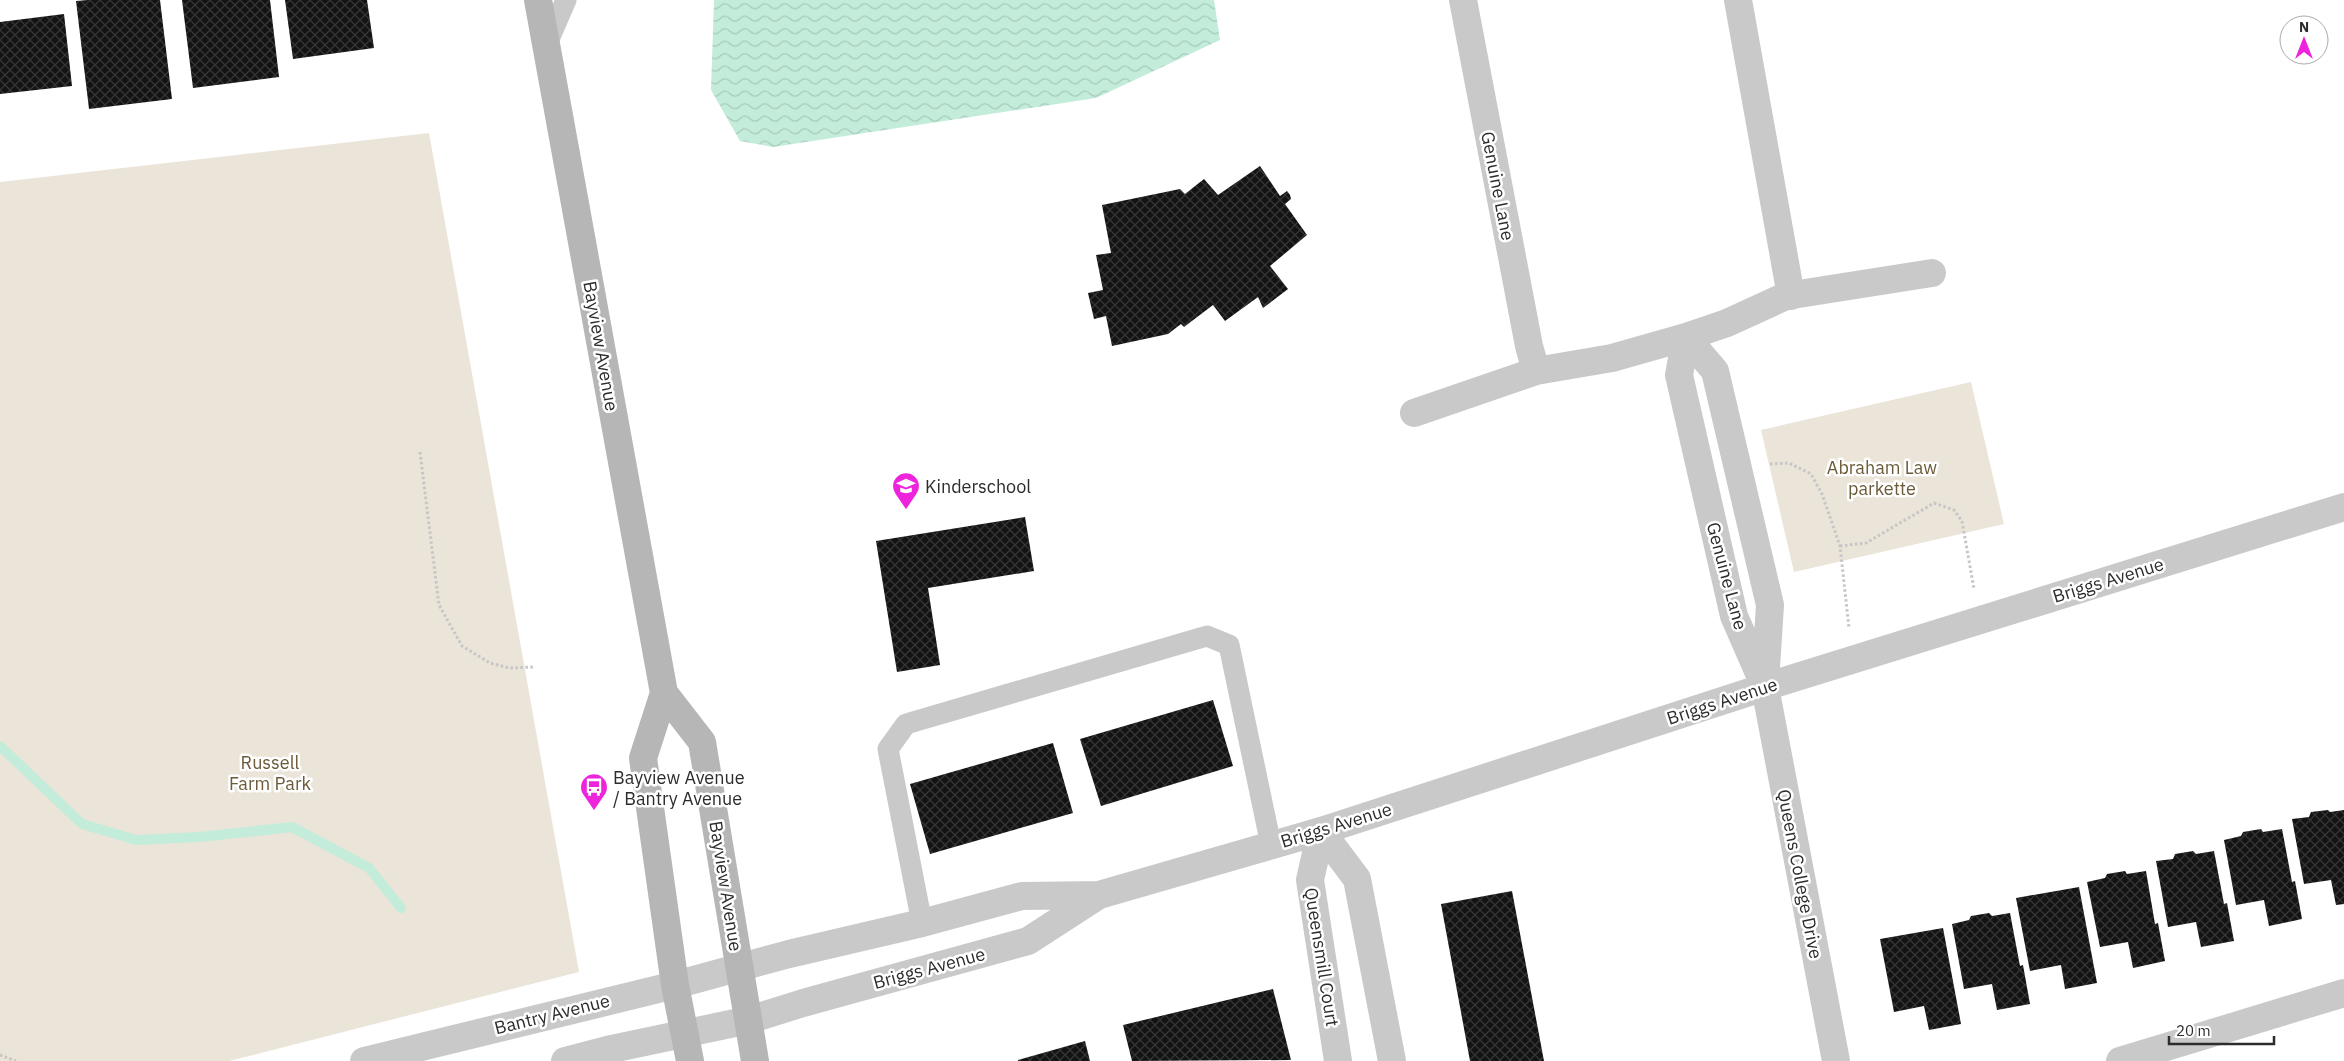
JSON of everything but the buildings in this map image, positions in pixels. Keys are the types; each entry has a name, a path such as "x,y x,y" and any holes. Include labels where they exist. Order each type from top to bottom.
{"main road":[{"name":"Bayview Avenue","path":"538,0 664,693 702,742 755,1061"},
{"name":"Bayview Avenue","path":"664,693 643,758 675,985 690,1061"}],"street":[{"name":"Genuine Lane","path":"1463,0 1529,346 1536,371"},
{"path":"1738,0 1791,296"},
{"path":"1414,413 1536,371 1612,358 1686,337 1727,323 1764,305 1791,296 1932,273"},
{"name":"Genuine Lane","path":"1686,337 1715,371 1770,605 1765,687"},
{"name":"Genuine Lane","path":"1686,337 1679,376 1734,616 1765,687"},
{"name":"Briggs Avenue","path":"740,968 1022,896 1099,895 1321,830 1765,687 2344,507"},
{"name":"Queens College Drive","path":"1765,687 1836,1061"},
{"path":"1321,830 1356,879 1392,1061"},
{"name":"Queensmill Court","path":"1321,830 1310,880 1338,1061"},
{"name":"Briggs Avenue","path":"748,1020 802,1003 1028,941 1099,895"},
{"name":"Bantry Avenue","path":"364,1061 740,968"},
{"path":"2120,1061 2344,993"},
{"path":"565,1061 748,1020"}],"lane":[{"path":"546,46 566,0"},
{"path":"922,923 888,749 906,724 1207,636 1229,645 1271,845"}],"path":[{"path":"420,452 439,605 462,646 490,663 509,668 534,667"},
{"path":"1737,467 1789,463 1811,474 1822,494 1840,546 1852,660"},
{"path":"1840,546 1866,544 1934,503 1954,510 1962,521 1979,620"},
{"path":"0,1055 16,1061"}],"green space":[{"name":"Russell Farm Park","path":"429,133 579,972 229,1061 0,1061 0,182"},
{"name":"Abraham Law parkette","path":"1971,382 2004,524 1794,572 1761,430"}],"water":[{"path":"714,0 1214,0 1220,40 1096,98 773,147 740,141 711,90"}],"waterway":[{"path":"0,746 82,824 136,840 200,837 292,827 369,868 401,908"}],"place":[{"name":"Kinderschool","path":"906,510"},
{"name":"Bayview Avenue / Bantry Avenue","path":"594,811"}]}
